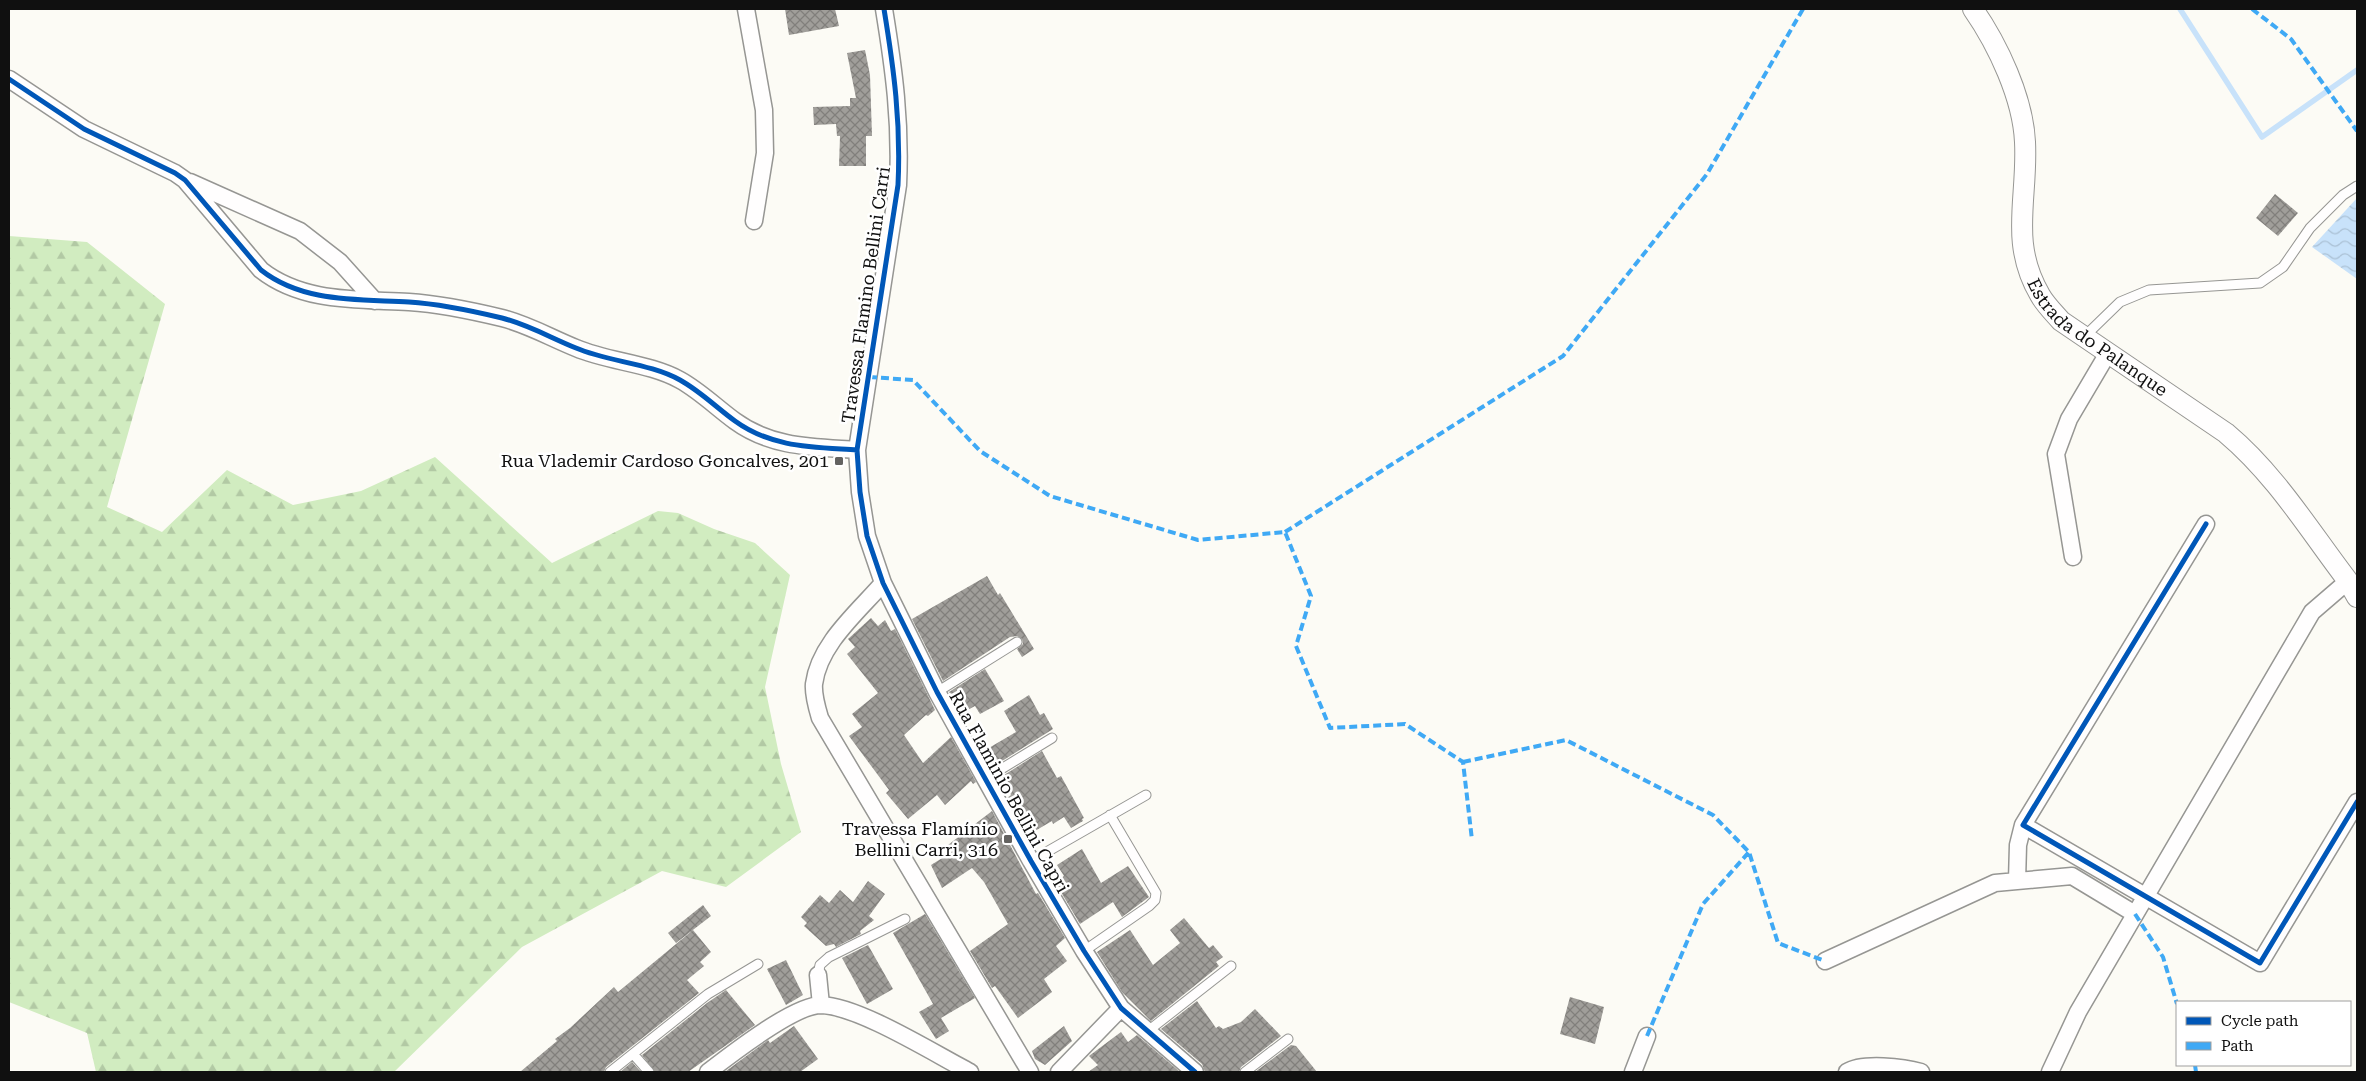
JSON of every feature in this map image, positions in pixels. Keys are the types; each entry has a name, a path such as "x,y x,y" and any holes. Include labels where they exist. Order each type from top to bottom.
{"street":[{"path":"746,9 764,110 765,153 754,221"},
{"name":"Travessa Flamino Bellini Carri","path":"883,583 867,536 860,492 857,450 898,185 900,143 898,103 884,9"},
{"name":"Estrada do Palanque","path":"1973,9 2002,57 2020,110 2026,141 2021,230 2023,253 2030,275 2041,296 2062,321 2084,338 2226,433 2248,451 2268,472 2353,589"},
{"path":"9,79 84,129 175,173 185,180 300,231 340,262 375,300"},
{"path":"185,180 261,270 275,281 309,294 412,302 503,318 542,332 576,348 679,379 758,436 796,446 857,450"},
{"path":"2073,557 2056,454 2069,419 2108,353"},
{"path":"2017,881 2018,845 2023,825 2206,524"},
{"path":"883,583 827,649 814,685 820,718 1030,1072"},
{"name":"Rua Flaminio Bellini Capri","path":"883,583 937,692 1031,861 1084,951 1121,1008 1194,1072"},
{"path":"2050,1072 2078,1012 2312,612 2353,589"},
{"path":"2023,825 2260,963 2357,802"},
{"path":"1825,961 1995,883 2072,876 2135,914"},
{"path":"2084,883 2112,877"},
{"path":"818,975 821,1005"},
{"path":"708,1072 795,1013 821,1005 842,1008 862,1016 970,1072"},
{"path":"1059,1072 1121,1008"},
{"path":"1633,1072 1646,1036"},
{"path":"1847,1072 1876,1066 1921,1072"}],"lane":[{"path":"2084,338 2120,302 2149,290 2260,283 2283,267 2310,228 2343,196 2357,186"},
{"path":"937,692 1017,642"},
{"path":"985,779 1052,738"},
{"path":"1031,861 1146,795"},
{"path":"1084,951 1155,900 1156,892 1110,815"},
{"path":"818,975 820,965 829,957 905,919"},
{"path":"610,1072 634,1055 708,994 758,964"},
{"path":"1148,1031 1231,966"},
{"path":"1245,1072 1288,1039"},
{"path":"634,1055 649,1072"}],"green space":[{"path":"9,236 87,242 165,304 107,507 162,532 227,470 293,505 361,491 435,457 552,563 658,511 678,513 714,529 755,543 790,575 765,687 781,764 801,832 726,887 662,871 522,947 394,1072 96,1072 87,1033 9,1002"}],"water":[{"path":"2357,198 2357,279 2312,247"}],"building":[{"path":"785,9 835,9 839,26 789,35"},
{"path":"865,50 870,75 872,136 866,136 866,166 839,166 840,136 837,136 836,124 814,125 813,107 850,106 850,98 856,98 847,53"},
{"path":"2275,194 2298,213 2278,236 2256,218"},
{"path":"987,576 998,595 1000,593 1034,649 1022,657 1017,649 1023,644 1022,639 1017,636 1010,637 943,681 912,619"},
{"path":"871,618 878,626 885,620 891,631 895,629 935,710 928,716 926,715 904,735 923,763 951,737 976,782 973,784 971,781 945,805 937,795 908,819 886,793 889,790 849,736 862,727 852,714 878,693 847,654 855,647 848,639"},
{"path":"985,669 1004,701 980,714 975,706 962,713 949,692"},
{"path":"1029,695 1040,715 1044,713 1053,729 991,768 982,752 1016,732 1004,711"},
{"path":"1042,751 1057,778 1061,776 1084,818 1082,819 1083,821 1071,828 1064,817 1053,824 1052,821 1028,835 1007,798 1011,795 1001,777"},
{"path":"992,811 1036,894 1038,893 1065,938 1056,946 1067,961 1044,979 1052,992 1018,1018 995,986 992,988 970,951 1008,924 984,882 972,868 942,888 931,865 952,852 948,845"},
{"path":"1082,849 1101,883 1128,866 1149,897 1122,917 1113,902 1080,924 1055,882 1064,876 1057,865"},
{"path":"868,881 885,894 869,916 874,920 860,931 861,934 836,947 834,944 826,946 804,926 807,923 801,917 820,895 829,903 840,890 853,902"},
{"path":"703,905 711,916 676,943 668,933"},
{"path":"925,914 975,998 941,1018 949,1031 936,1039 919,1012 933,1004 893,933"},
{"path":"1184,918 1209,948 1213,945 1223,957 1216,962 1219,966 1151,1021 1122,992 1097,952 1130,930 1153,965 1180,943 1170,930"},
{"path":"693,930 711,952 700,962 704,966 687,980 699,993 606,1067 604,1072 520,1072 557,1041 555,1039 570,1028 614,987 618,992"},
{"path":"868,945 893,989 867,1004 842,958"},
{"path":"786,960 803,995 786,1005 767,969"},
{"path":"726,990 755,1025 688,1072 655,1072 642,1055"},
{"path":"1570,997 1604,1007 1595,1044 1560,1034"},
{"path":"1197,1001 1216,1028 1219,1026 1223,1029 1241,1022 1255,1009 1281,1036 1241,1067 1239,1072 1205,1072 1202,1064 1161,1029"},
{"path":"794,1026 818,1059 800,1072 726,1071 768,1040 770,1043"},
{"path":"1064,1026 1072,1041 1045,1065 1035,1059 1032,1051"},
{"path":"1121,1032 1128,1042 1137,1035 1180,1072 1088,1072 1098,1065 1089,1056"},
{"path":"1291,1045 1296,1046 1317,1072 1255,1072"},
{"path":"632,1062 641,1072 620,1072"}],"waterway":[{"path":"2180,9 2262,137 2357,70"}],"marked path":[{"path":"1285,532 1563,356 1707,174 1803,9"},
{"path":"2252,9 2291,39 2357,131"},
{"path":"869,377 913,380 980,451 1050,496 1198,540 1285,532 1311,596 1296,646 1330,728 1405,724 1463,762 1472,840"},
{"path":"1463,762 1566,740 1713,815 1749,852 1778,943 1825,961"},
{"path":"1647,1036 1703,904 1749,852"},
{"path":"2135,914 2163,957 2176,1001"},
{"path":"2195,1066 2196,1072"}],"cycle path":[{"path":"884,9 896,96 899,162 898,185 857,450 860,492 867,536 883,583 937,692 1031,861 1084,951 1121,1008 1195,1072"},
{"path":"9,79 84,129 175,173 185,180 261,270 277,281 313,294 351,299 433,304 502,318 531,328 589,353 668,374 694,389 735,421 764,437 809,447 857,450"},
{"path":"2206,524 2023,825 2260,963 2357,802"}],"place":[{"name":"Rua Vlademir Cardoso Goncalves, 201","path":"839,461"},
{"name":"Travessa Flamínio Bellini Carri, 316","path":"1008,839"}]}
